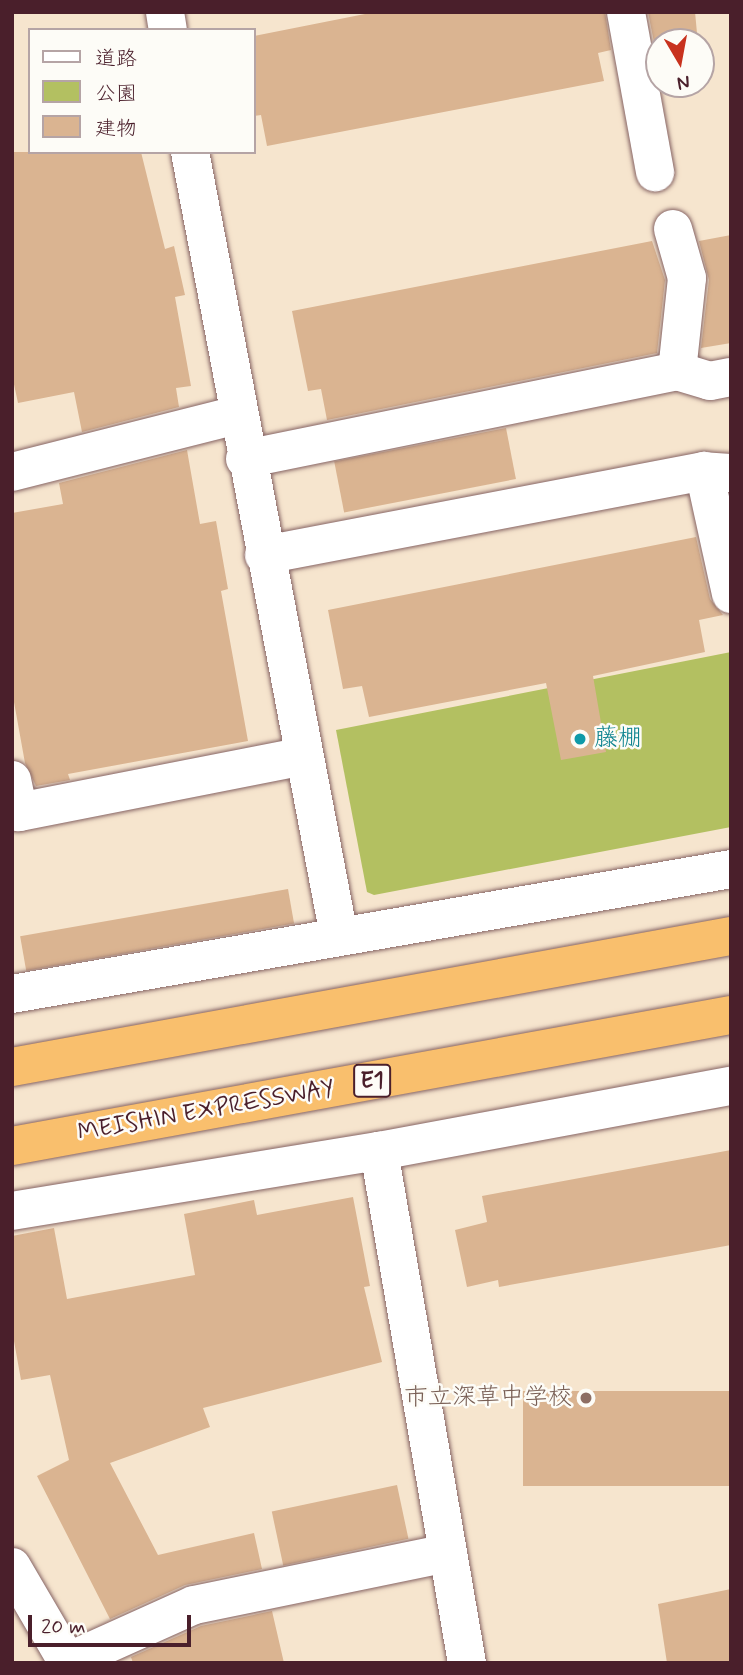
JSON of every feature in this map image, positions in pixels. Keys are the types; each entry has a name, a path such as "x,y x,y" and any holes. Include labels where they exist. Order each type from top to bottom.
{"highway":[{"path":"12,1067 731,936"},
{"name":"MEISHIN EXPRESSWAY","path":"12,1146 731,1015"}],"street":[{"path":"626,12 655,173"},
{"path":"190,154 245,459 339,936"},
{"path":"673,229 687,278 677,371"},
{"path":"245,459 677,371 710,381 731,377"},
{"path":"12,472 237,415"},
{"path":"264,555 717,472 731,594"},
{"path":"12,780 19,812 304,756"},
{"path":"12,994 731,869"},
{"path":"12,1211 379,1151 731,1086"},
{"path":"379,1151 467,1663"},
{"path":"12,1567 67,1662 194,1605 448,1553"}],"green space":[{"path":"731,652 731,827 374,895 367,892 336,730"}],"building":[{"path":"375,12 605,12 611,50 598,53 604,81 267,146 261,115 256,116 256,36"},
{"path":"648,12 695,12 697,28 651,28"},
{"path":"12,152 141,154 165,249 174,246 185,295 175,297 191,386 176,388 179,407 82,432 74,392 18,403 12,375"},
{"path":"731,235 731,343 701,348 709,280 699,241"},
{"path":"652,241 665,280 657,353 327,420 321,389 308,391 292,311"},
{"path":"506,428 516,479 344,512 334,461"},
{"path":"187,450 200,524 216,521 228,589 221,591 248,741 68,774 70,780 36,786 25,763 12,691 12,513 63,504 59,483"},
{"path":"696,537 710,599 723,615 699,620 705,652 593,676 606,752 561,760 546,683 369,717 362,686 343,689 328,610"},
{"path":"288,889 294,923 26,971 20,936"},
{"path":"731,1150 731,1245 499,1287 498,1280 467,1287 455,1230 487,1222 482,1196"},
{"path":"353,1197 370,1286 364,1287 382,1362 203,1408 210,1427 110,1463 158,1555 254,1533 262,1569 185,1585 110,1619 37,1476 69,1460 50,1375 21,1380 12,1330 12,1236 54,1228 67,1299 195,1275 184,1214 254,1200 257,1215"},
{"path":"523,1391 731,1391 731,1486 523,1486"},
{"path":"397,1485 408,1539 283,1565 272,1512"},
{"path":"731,1589 731,1663 667,1663 658,1604"},
{"path":"272,1611 284,1663 133,1663 131,1657 201,1626"}],"place":[{"name":"藤棚","path":"580,739"},
{"name":"市立深草中学校","path":"586,1398"}]}
